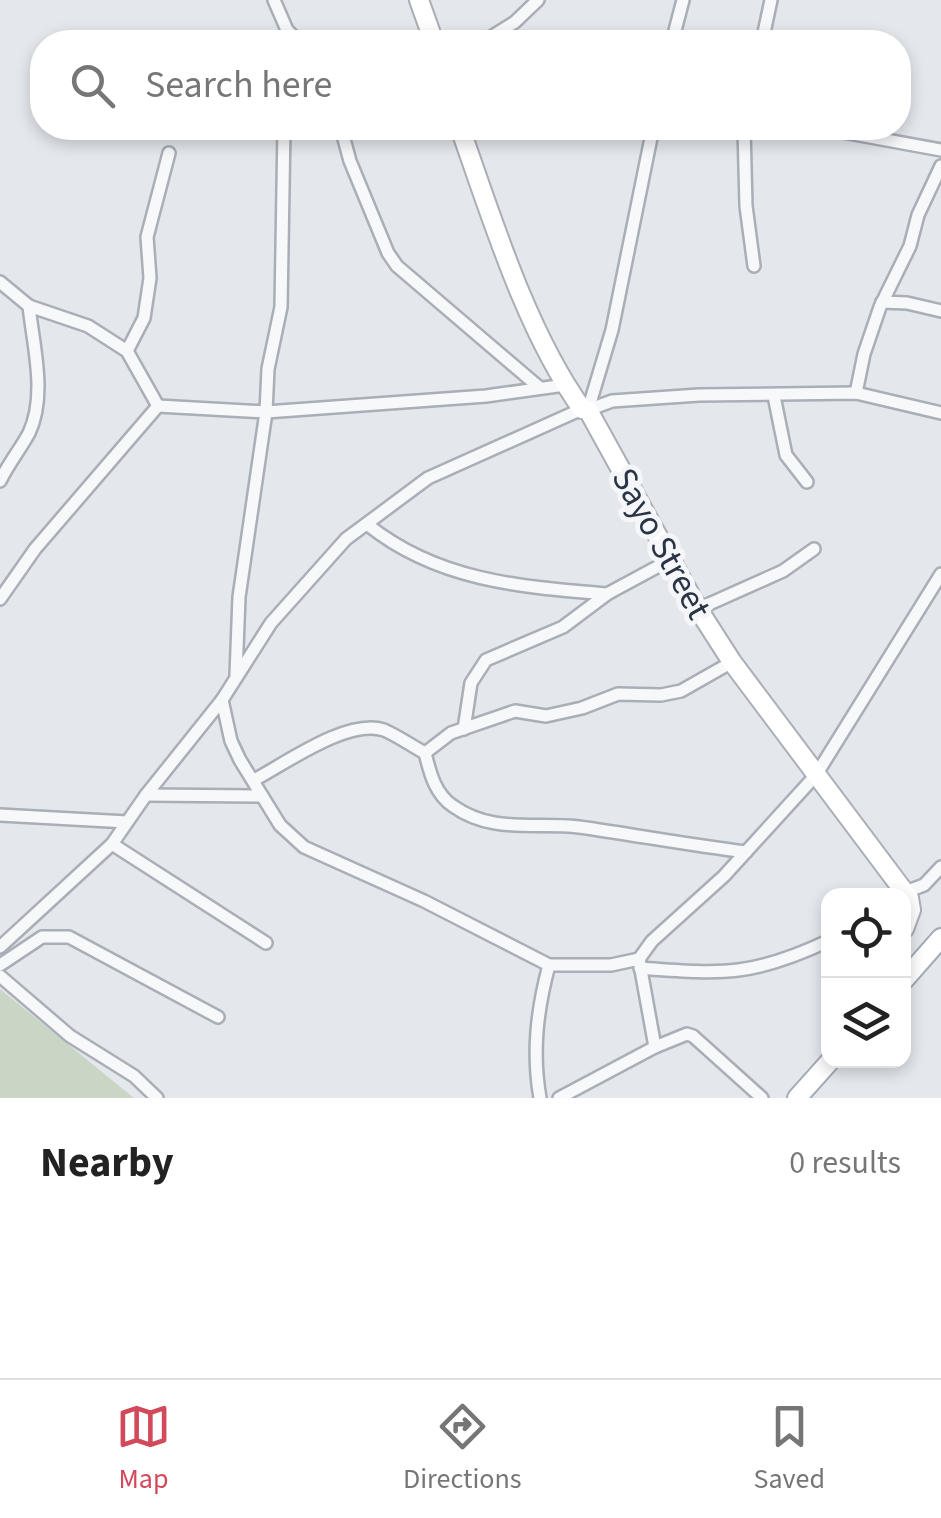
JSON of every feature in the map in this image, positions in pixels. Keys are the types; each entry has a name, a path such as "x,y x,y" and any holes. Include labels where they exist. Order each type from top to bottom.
{"street":[{"path":"274,0 284,30"},
{"path":"418,0 429,30"},
{"path":"502,30 538,0"},
{"path":"675,30 683,0"},
{"path":"765,30 771,0"},
{"path":"236,679 241,579 266,412 268,369 281,307 284,140"},
{"path":"344,140 397,266 540,388"},
{"name":"Sayo Street","path":"465,140 532,317 565,385 585,409 732,662 897,888"},
{"path":"585,409 612,330 651,140"},
{"path":"744,140 746,206 754,266"},
{"path":"886,140 941,150"},
{"path":"127,351 144,318 150,278 147,237 168,153"},
{"path":"856,394 864,354 882,302 910,246 918,215 941,166"},
{"path":"0,282 29,306 88,326 127,351 158,406"},
{"path":"882,302 941,311"},
{"path":"0,480 34,418 38,374 29,306"},
{"path":"158,406 266,412 486,396 565,385"},
{"path":"0,947 112,844 222,700 290,598 346,539 428,478 585,409 612,401 699,395 856,394 941,413"},
{"path":"774,396 786,455 806,482"},
{"path":"0,599 35,548 158,406"},
{"path":"368,525 400,550 476,579 607,594"},
{"path":"698,609 783,572 814,549"},
{"path":"464,728 471,683 486,660 563,627 607,594 670,560"},
{"path":"655,1046 640,963 652,942 746,852 816,774 941,574"},
{"path":"426,753 440,740 464,728 514,711 546,716 618,694 661,695 681,691 732,662"},
{"path":"222,700 231,741 280,825 304,847 424,901 549,965 640,963 714,974 742,972 781,963 821,944"},
{"path":"254,780 337,735 370,728 384,730 426,753 442,796 452,806 494,824 582,828 746,852"},
{"path":"146,795 262,796"},
{"path":"0,815 127,822"},
{"path":"112,844 266,943"},
{"path":"911,889 924,884 941,867"},
{"path":"0,965 42,937 69,937 218,1017"},
{"path":"906,978 941,938"},
{"path":"540,1098 535,1070 536,1025 549,965"},
{"path":"0,976 70,1036 134,1076 157,1098"},
{"path":"559,1098 681,1034 693,1036 762,1098"},
{"path":"797,1098 824,1068"}],"green space":[{"path":"0,989 134,1098 0,1098"}]}
